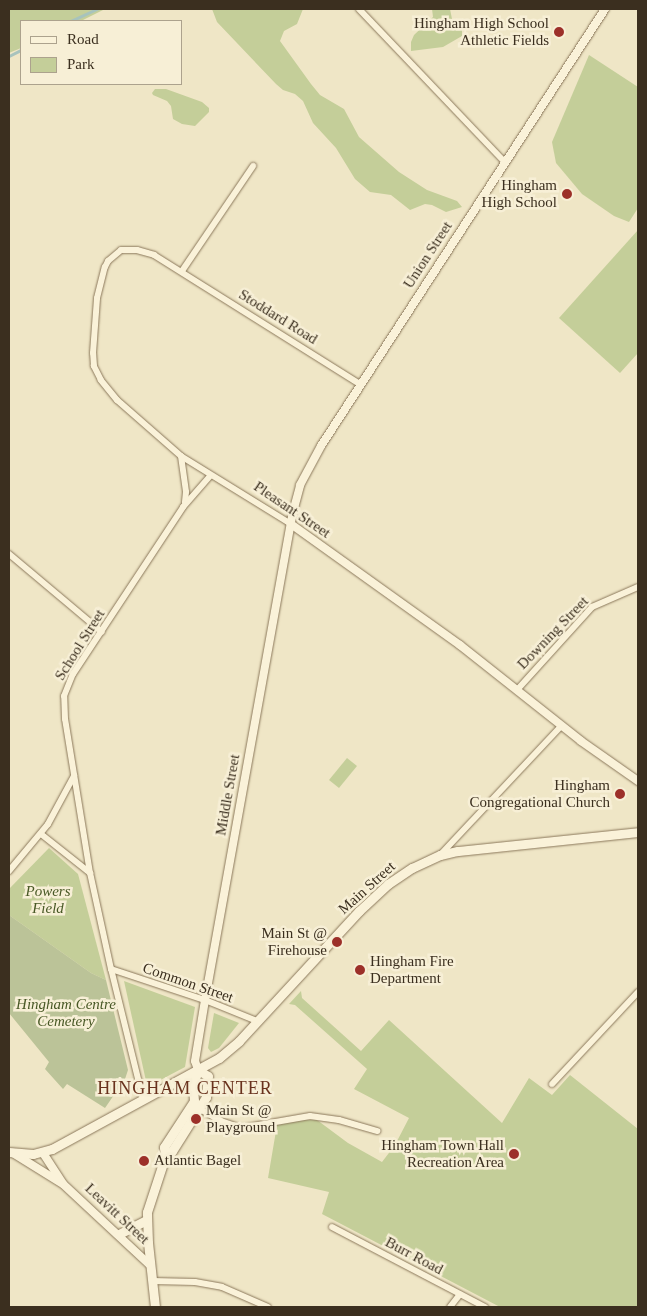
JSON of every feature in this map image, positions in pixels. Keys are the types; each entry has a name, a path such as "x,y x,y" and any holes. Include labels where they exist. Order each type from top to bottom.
{"main road":[{"name":"Main Street","path":"42,1153 198,1070 228,1052 358,911 382,889 412,868 440,855 468,850 638,832"},
{"path":"155,1307 146,1220 149,1200 165,1157 164,1147 176,1136 195,1107 206,1097 208,1076 198,1070 193,1085 195,1107"},
{"path":"11,1153 42,1153"},
{"path":"118,1234 146,1220"}],"street":[{"path":"359,9 504,161"},
{"name":"Union Street","path":"291,524 296,498 307,470 504,161 604,9"},
{"path":"182,271 253,166"},
{"name":"Pleasant Street","path":"182,271 154,255 137,250 121,250 113,256 105,267 99,285 93,353 97,372 110,392 139,421 181,456 210,476 291,524 460,645 561,726 638,782"},
{"name":"Stoddard Road","path":"182,271 361,384"},
{"name":"School Street","path":"181,456 186,492 183,508"},
{"name":"School Street","path":"143,1099 90,873 74,775 64,696 74,674 183,508 210,476"},
{"name":"Middle Street","path":"198,1070 195,1061 196,1051 291,524"},
{"path":"9,554 102,632"},
{"name":"Downing Street","path":"517,690 592,607 638,587"},
{"path":"440,855 561,726"},
{"path":"9,871 41,834 67,793 74,775"},
{"path":"41,834 90,873"},
{"name":"Common Street","path":"111,969 205,1000 257,1021"},
{"path":"552,1084 638,992"},
{"path":"195,1107 221,1121 241,1128 310,1116 339,1120 377,1131"},
{"name":"Leavitt Street","path":"11,1153 63,1184 150,1265"},
{"name":"Leavitt Street","path":"42,1153 63,1184"},
{"name":"Burr Road","path":"332,1227 485,1307"},
{"path":"153,1281 195,1282 222,1287 268,1307"},
{"path":"450,1307 460,1294"}],"green space":[{"path":"9,9 105,9 83,20 20,20 20,48 9,53"},
{"path":"212,9 303,9 297,24 284,31 280,41 311,84 320,95 344,109 359,137 399,172 427,190 457,201 462,207 446,212 432,205 425,204 410,210 391,195 370,192 355,179 336,148 313,123 303,101 295,94 283,90 276,84 217,22"},
{"path":"432,9 450,9 452,19 462,31 462,36 443,47 411,51 411,42 414,35 433,17"},
{"path":"589,55 638,87 638,208 629,222 614,216 582,194 556,163 552,142"},
{"path":"155,89 166,89 202,102 209,108 209,112 195,126 182,124 173,119 171,106 167,101 153,95 152,93"},
{"path":"638,230 638,353 620,373 559,318"},
{"path":"347,758 357,766 339,788 329,780"},
{"name":"Powers Field","path":"49,848 78,874 106,980 91,973 9,915 9,889"},
{"name":"Hingham Centre Cemetery","path":"9,915 91,973 106,980 128,1070 125,1079 105,1108 67,1084 63,1089 45,1069 49,1062 9,1013"},
{"path":"124,981 195,1007 185,1067 151,1085 146,1081"},
{"name":"Hingham Town Hall Recreation Area","path":"301,991 302,998 361,1051 389,1020 502,1123 529,1078 552,1095 570,1075 638,1129 638,1307 500,1307 322,1214 329,1192 268,1178 277,1125 299,1120 317,1120 348,1143 382,1162 395,1145 409,1118 354,1089 367,1069 295,1005 289,1004"},
{"path":"214,1013 239,1023 219,1048 211,1052 208,1048"}],"waterway":[{"path":"73,20 97,9"},
{"path":"9,56 20,50"}],"place":[{"name":"Hingham High School Athletic Fields","path":"559,32"},
{"name":"Hingham High School","path":"567,194"},
{"name":"Hingham Congregational Church","path":"620,794"},
{"name":"Main St @ Firehouse","path":"337,942"},
{"name":"Hingham Fire Department","path":"360,970"},
{"name":"Main St @ Playground","path":"196,1119"},
{"name":"Hingham Town Hall Recreation Area","path":"514,1154"},
{"name":"Atlantic Bagel","path":"144,1161"}],"district":[{"name":"HINGHAM CENTER","path":"185,1088"}]}
